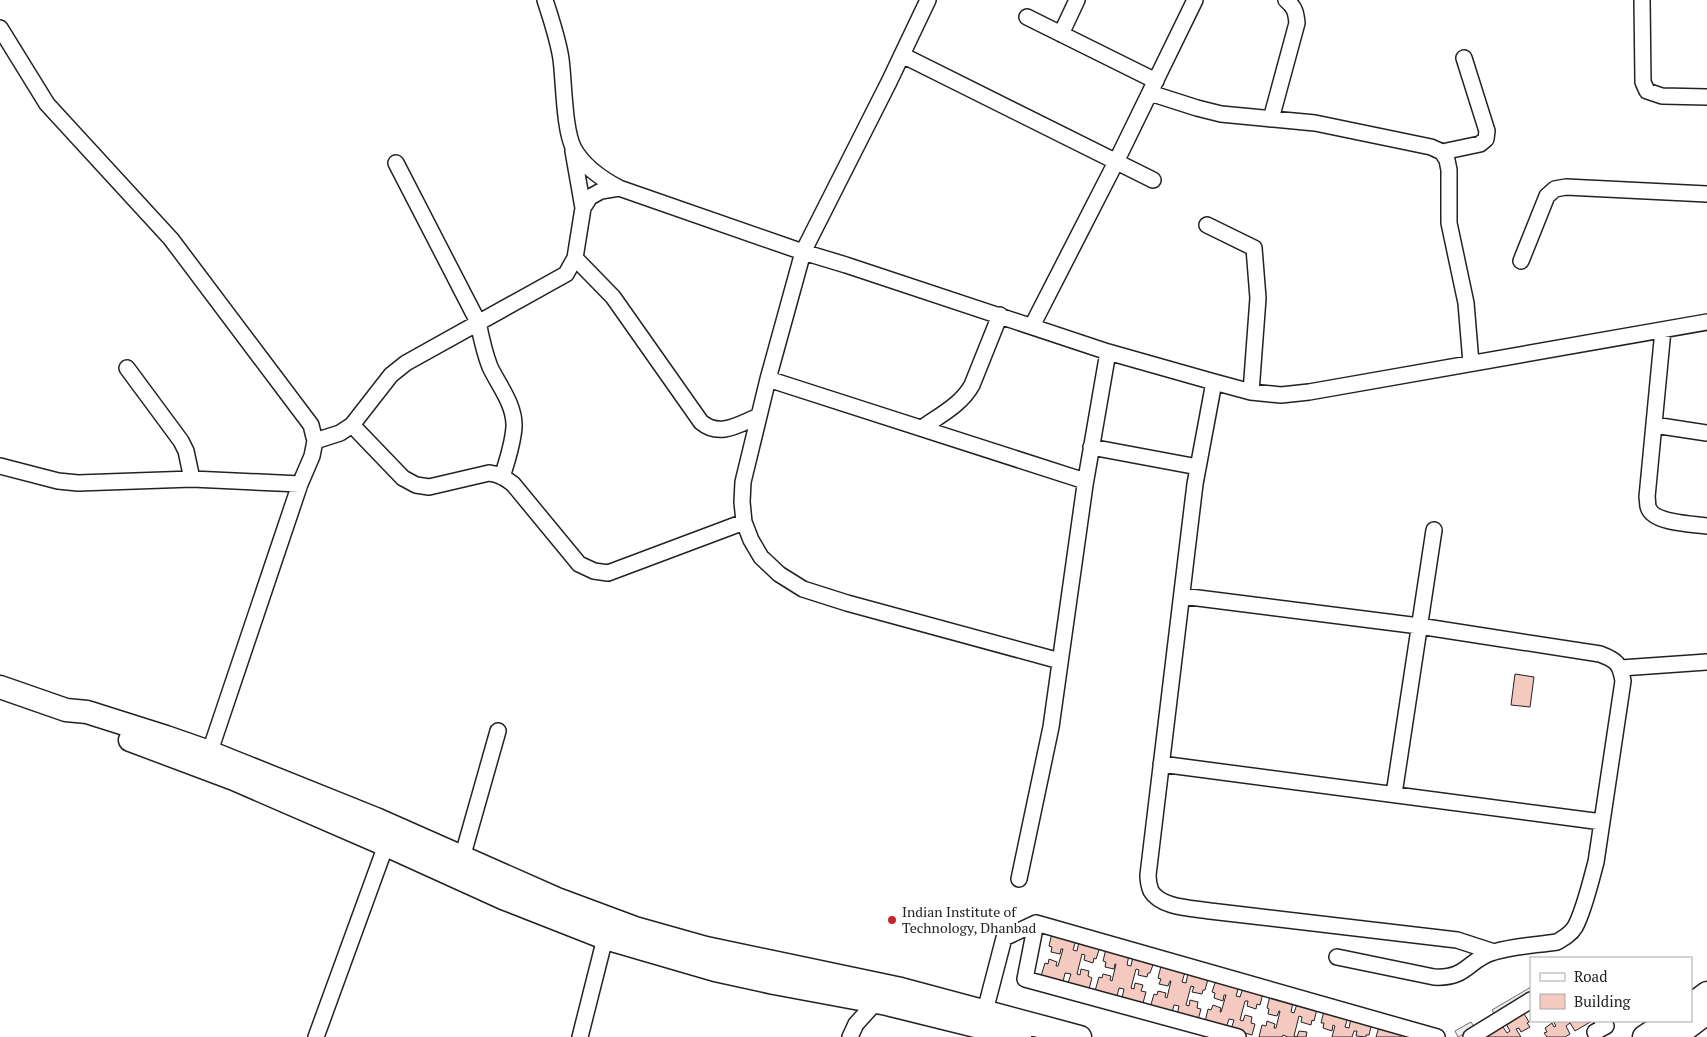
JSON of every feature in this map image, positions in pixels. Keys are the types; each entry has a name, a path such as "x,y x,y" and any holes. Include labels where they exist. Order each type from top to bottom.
{"highway":[{"path":"0,687 66,710 87,712 166,737 234,779 503,898 605,938 715,970 876,1002 1020,1037"},
{"path":"206,760 376,819 601,917 665,938 985,1010 1080,1037"},
{"path":"1692,1004 1707,993"},
{"path":"1675,1037 1707,1014"},
{"path":"1644,1037 1666,1022"}],"street":[{"path":"315,441 340,433 352,425 391,375 406,363 478,322 560,279 566,274 575,258 583,208 569,135 561,59 545,0"},
{"path":"928,0 803,252 768,380 743,482 744,522 751,540 761,557 779,574 803,589 848,604 1060,661"},
{"path":"1061,34 1077,0"},
{"path":"1032,326 1116,162 1195,0"},
{"path":"1271,119 1297,24 1296,12 1286,0"},
{"path":"1642,0 1643,82 1647,91 1662,96 1707,97"},
{"path":"1027,17 1061,34 1153,87 1197,108 1221,114 1342,128 1431,147 1442,152 1447,160 1449,170 1449,223 1466,303 1471,363"},
{"path":"0,28 8,44 47,104 171,239 311,425 315,441 312,456 300,484 206,760"},
{"path":"902,55 1153,180"},
{"path":"1442,152 1480,144 1486,139 1487,131 1464,58"},
{"path":"573,148 580,158 603,180 619,188 803,252 1000,315 1108,352 1251,392 1281,395 1309,392 1707,322"},
{"path":"396,163 478,322 483,349 511,406 514,426 512,443 502,476"},
{"path":"1521,261 1547,196 1555,189 1566,187 1707,194"},
{"path":"583,208 590,197 601,191 619,188"},
{"path":"1207,225 1254,248 1258,298 1251,392"},
{"path":"575,258 613,297 701,422 708,428 722,431 759,416"},
{"path":"922,428 960,402 967,395 1000,315"},
{"path":"1663,330 1647,497 1648,509 1654,516 1665,520 1707,526"},
{"path":"1019,879 1051,727 1085,481 1108,352"},
{"path":"127,368 181,441 186,451 192,479"},
{"path":"768,380 1085,481"},
{"path":"1214,382 1198,467 1148,875 1150,889 1157,898 1173,904 1210,911 1457,940 1494,952"},
{"path":"352,425 403,478 416,485 429,487 489,474 502,476 513,484 579,564 594,571 608,574 744,522"},
{"path":"1654,425 1707,433"},
{"path":"1091,447 1198,467"},
{"path":"0,466 58,481 78,483 192,479 300,484"},
{"path":"1394,794 1434,530"},
{"path":"1182,596 1420,626 1600,654 1612,658 1620,668 1623,681 1596,862 1575,928 1566,938 1557,942 1494,952 1480,958 1456,976 1445,978 1337,956"},
{"path":"1620,668 1707,662"},
{"path":"462,858 498,731"},
{"path":"1161,764 1602,822"},
{"path":"316,1037 386,845"},
{"path":"985,1010 1004,938 1036,923 1437,1037"},
{"path":"1036,923 1024,979 1238,1037"},
{"path":"580,1037 605,938"},
{"path":"1471,1037 1530,1001"},
{"path":"850,1037 856,1024 876,1002"}],"shaded area":[{"path":"1530,988 1530,998 1496,1017 1492,1010"},
{"path":"1471,1022 1475,1028 1458,1037 1455,1031"}],"building":[{"path":"1515,674 1534,677 1530,707 1511,705"},
{"path":"1052,933 1076,940 1073,950 1077,951 1079,942 1100,947 1093,963 1084,960 1085,955 1082,954 1077,974 1080,975 1081,969 1089,971 1088,976 1092,978 1089,989 1068,983 1071,974 1065,973 1063,982 1041,976 1045,963 1048,964 1049,959 1057,962 1056,966 1058,966 1063,949 1061,949 1060,954 1051,952 1052,947 1049,946"},
{"path":"1106,949 1129,955 1127,965 1131,966 1133,956 1154,962 1147,977 1138,975 1139,970 1136,969 1131,988 1134,989 1135,983 1143,985 1141,991 1146,992 1143,1003 1122,998 1124,989 1119,988 1117,996 1095,991 1099,977 1102,978 1103,974 1111,976 1110,980 1112,981 1116,964 1114,969 1105,967 1106,962 1103,961"},
{"path":"1161,966 1185,972 1182,982 1186,983 1188,973 1208,979 1202,994 1192,992 1194,987 1191,986 1186,1005 1189,1006 1190,1000 1198,1002 1197,1008 1201,1009 1198,1020 1177,1015 1179,1006 1174,1005 1172,1013 1150,1008 1154,994 1157,995 1158,991 1166,993 1165,997 1167,998 1171,981 1168,986 1159,984 1161,979 1158,978"},
{"path":"1216,980 1239,986 1236,996 1240,997 1243,988 1263,993 1260,1005 1257,1004 1256,1009 1247,1006 1248,1001 1245,1001 1240,1020 1243,1021 1245,1015 1252,1017 1251,1023 1255,1024 1252,1035 1231,1029 1234,1020 1229,1019 1226,1028 1205,1022 1208,1009 1211,1010 1213,1005 1221,1008 1221,1012 1226,995 1224,995 1223,1001 1214,998 1215,993 1212,992"},
{"path":"1270,996 1293,1002 1291,1012 1294,1013 1297,1004 1317,1009 1314,1021 1312,1020 1311,1025 1301,1022 1302,1017 1299,1016 1294,1036 1297,1037 1283,1035 1282,1037 1259,1037 1262,1025 1266,1026 1267,1021 1275,1024 1274,1028 1276,1028 1280,1011 1277,1016 1268,1014 1269,1009 1267,1008"},
{"path":"1324,1011 1348,1017 1345,1027 1349,1028 1351,1018 1372,1023 1369,1035 1366,1035 1366,1037 1356,1036 1357,1031 1354,1031 1352,1037 1332,1037 1335,1026 1333,1025 1332,1031 1323,1028 1324,1023 1321,1023"},
{"path":"1523,1012 1530,1027 1521,1032 1519,1028 1516,1029 1521,1037 1481,1037 1501,1024 1507,1033 1510,1031 1505,1022"},
{"path":"1554,1022 1590,1022 1575,1031 1570,1023 1566,1026 1570,1034 1565,1037 1547,1037 1544,1033 1547,1032 1545,1028 1552,1023 1554,1027 1556,1026"},
{"path":"1379,1027 1403,1033 1401,1037 1376,1037"},
{"path":"1299,1031 1307,1032 1306,1037 1297,1037"}],"place":[{"name":"Indian Institute of Technology, Dhanbad","path":"892,920"}]}
